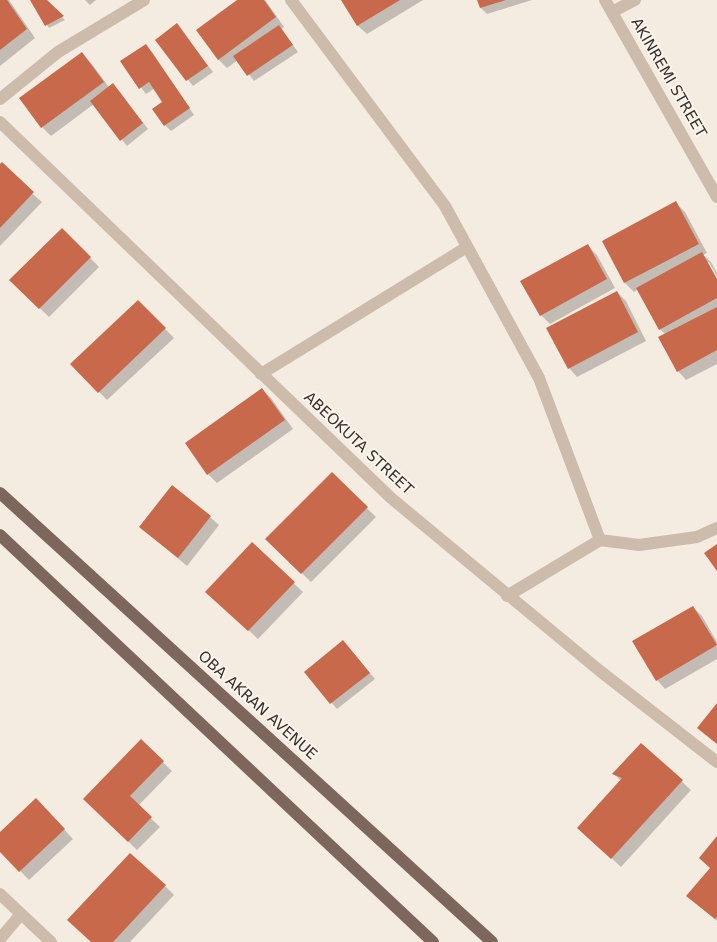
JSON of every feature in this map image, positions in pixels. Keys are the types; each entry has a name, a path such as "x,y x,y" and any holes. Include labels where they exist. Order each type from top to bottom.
{"main road":[{"name":"OBA AKRAN AVENUE","path":"0,493 492,942"},
{"path":"0,535 433,942"}],"street":[{"path":"0,99 58,52 144,0"},
{"path":"291,0 445,206 539,378 600,540"},
{"name":"AKINREMI STREET","path":"605,0 717,197"},
{"path":"612,12 635,0"},
{"name":"ABEOKUTA STREET","path":"0,122 391,498 507,596 717,762"},
{"path":"261,374 467,247"},
{"path":"507,596 600,540 639,545 697,538 717,528"},
{"path":"0,894 51,942"},
{"path":"0,939 21,914"}],"building":[{"path":"0,0 7,0 27,29 0,50"},
{"path":"30,0 47,0 64,16 45,26"},
{"path":"237,0 264,0 276,17 218,60 196,30"},
{"path":"341,0 400,0 357,26"},
{"path":"477,0 506,0 480,8"},
{"path":"177,23 208,66 186,81 155,40"},
{"path":"279,25 293,45 247,76 233,56"},
{"path":"146,44 190,108 164,126 152,109 162,102 149,82 139,89 120,61"},
{"path":"82,52 104,82 41,128 19,98"},
{"path":"113,83 143,123 120,141 90,101"},
{"path":"2,162 34,192 0,228 0,164"},
{"path":"676,201 699,244 624,283 602,241"},
{"path":"62,228 91,257 39,309 9,280"},
{"path":"588,244 607,279 540,316 520,281"},
{"path":"702,252 717,279 717,298 659,330 636,288"},
{"path":"617,291 638,332 568,369 546,328"},
{"path":"138,300 166,328 98,393 70,364"},
{"path":"717,307 717,350 677,372 658,337"},
{"path":"262,388 285,420 207,475 185,443"},
{"path":"332,472 368,507 301,574 265,539"},
{"path":"172,485 211,516 178,558 139,527"},
{"path":"252,542 295,582 248,631 205,592"},
{"path":"717,544 717,571 704,553"},
{"path":"693,606 717,645 656,681 632,641"},
{"path":"343,640 370,673 330,704 304,672"},
{"path":"717,703 717,744 697,728"},
{"path":"141,739 164,761 130,796 152,817 128,842 83,799"},
{"path":"641,743 683,780 611,859 577,828 622,778 612,774"},
{"path":"36,798 65,829 19,872 0,852 0,832"},
{"path":"717,836 717,917 715,919 686,896 710,868 699,858"},
{"path":"130,853 166,885 113,942 91,942 67,920"}]}
